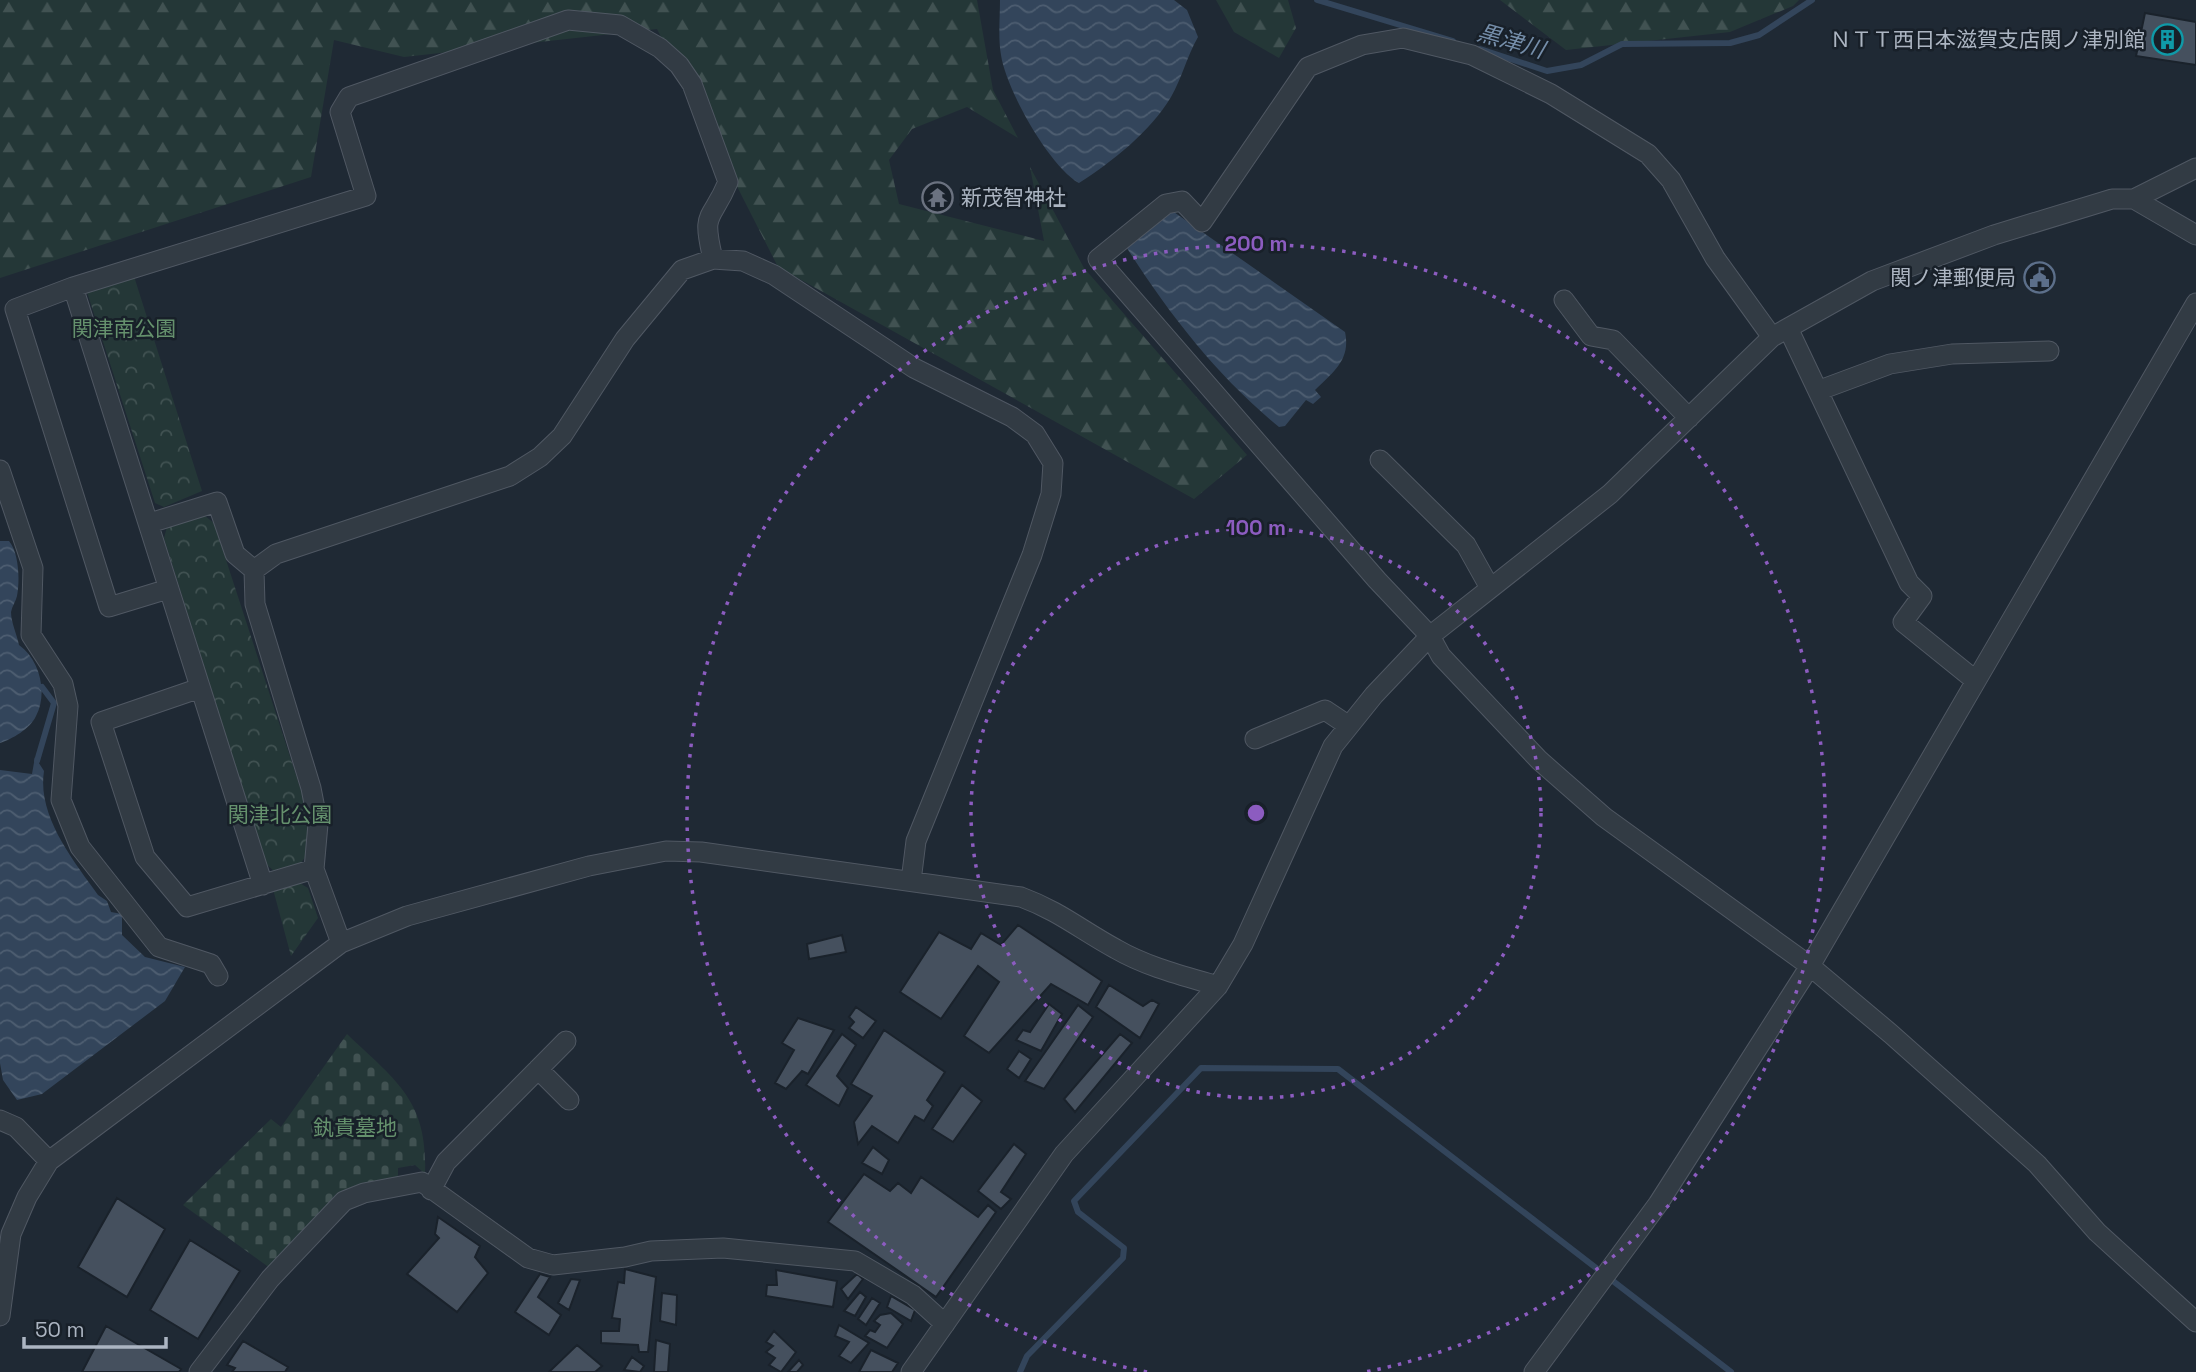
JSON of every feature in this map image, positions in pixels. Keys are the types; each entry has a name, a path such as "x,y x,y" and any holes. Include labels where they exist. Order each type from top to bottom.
{"street":[{"path":"168,589 109,607 8,312 73,287 366,196 340,112 349,97 568,20 620,25 642,36 679,65 692,84 728,182 710,210 706,229 713,259"},
{"path":"1976,681 1903,621 1922,596 1909,583 1820,390 1780,332 1715,258 1671,180 1647,154 1551,94 1472,55 1403,38 1362,45 1308,67 1202,222 1182,201 1166,204 1098,258 1359,560 1430,636 1441,656 1539,760 1604,817 1810,966 2037,1164 2097,1232 2196,1322"},
{"path":"911,1372 1064,1154 1218,986 1242,944 1333,746 1430,636 1610,494 1780,332 1872,281 1994,235 2112,198 2134,198 2196,168"},
{"path":"2134,198 2196,235"},
{"path":"254,570 276,554 510,476 540,457 562,436 625,339 682,271 713,259 743,261 774,275 914,368 1012,417 1035,434 1053,463 1051,494 1032,555 916,841 911,881"},
{"path":"73,287 263,885"},
{"path":"1564,300 1591,335 1613,340 1689,418"},
{"path":"1534,1372 1658,1204 1810,966 2196,303"},
{"path":"1820,390 1890,364 1952,354 2049,351"},
{"path":"1380,460 1466,545 1490,588"},
{"path":"0,470 33,568 31,635 62,684 68,706 61,800 80,847 159,947 211,964 218,976"},
{"path":"150,523 217,502 235,554 254,570 255,604 311,789 318,824 314,869 341,943"},
{"path":"200,688 101,722 145,857 187,907 314,869"},
{"path":"1255,739 1325,710 1349,726"},
{"path":"0,1316 11,1234 27,1197 49,1161 341,943 407,916 589,866 666,851 701,852 1020,897 1051,908 1117,950 1154,966 1218,986"},
{"path":"431,1190 446,1162 566,1041"},
{"path":"538,1069 569,1100"},
{"path":"0,1120 16,1127 49,1161"},
{"path":"199,1372 270,1279 344,1201 422,1182 528,1258 553,1265 625,1257 651,1251 723,1248 855,1261 913,1296 945,1324"}],"green space":[{"path":"0,0 977,0 993,90 1018,138 967,107 912,129 889,160 899,204 1044,241 1030,167 1084,268 1247,455 1194,499 778,267 657,29 404,57 334,40 311,177 0,278"},
{"path":"1216,0 1288,0 1296,28 1279,58 1234,32"},
{"path":"1500,0 1799,0 1793,6 1730,32 1566,50"},
{"name":"関津南公園","path":"132,270 202,491 164,507 155,503 86,289"},
{"name":"関津北公園","path":"205,516 214,523 309,815 309,852 300,864 274,871 266,864 164,538 167,527"},
{"path":"296,881 308,888 318,918 291,956 273,889"},
{"name":"釻貴墓地","path":"347,1034 394,1079 415,1110 425,1149 425,1174 415,1165 398,1168 398,1176 392,1183 347,1195 274,1271 183,1205 271,1119 281,1127"}],"water":[{"path":"1000,0 1174,0 1187,10 1198,37 1175,90 1163,110 1142,134 1117,156 1079,183 1067,174 1042,144 1011,87 1000,48"},
{"path":"1171,210 1345,332 1343,358 1315,390 1321,397 1313,404 1306,400 1285,426 1279,427 1214,365 1158,295 1125,245"},
{"path":"0,541 9,541 15,552 18,582 17,596 11,612 12,620 19,645 37,668 41,697 40,707 30,725 0,743"},
{"path":"35,757 44,771 43,788 51,821 98,895 107,901 111,912 122,914 122,935 145,957 185,967 165,1001 42,1094 17,1100 3,1080 0,1063 0,770 32,774"}],"building":[{"name":"ＮＴＴ西日本滋賀支店関ノ津別館","path":"2145,13 2196,22 2196,65 2136,56"},
{"path":"1018,925 1102,981 1088,1005 1051,984 989,1053 964,1036 999,982 978,966 941,1019 900,992 939,932 971,949 981,933 1001,945"},
{"path":"842,935 846,952 809,959 807,944"},
{"path":"1109,985 1143,1006 1152,1000 1159,1004 1140,1038 1096,1007"},
{"path":"1049,1004 1062,1014 1041,1051 1016,1040 1023,1030 1030,1032"},
{"path":"1078,1005 1093,1017 1044,1089 1025,1081"},
{"path":"856,1007 876,1021 863,1038 849,1028 854,1022 849,1017"},
{"path":"798,1018 834,1030 808,1074 802,1071 786,1089 775,1083 794,1050 782,1043"},
{"path":"884,1030 945,1072 927,1100 933,1106 924,1121 915,1116 898,1143 872,1126 858,1144 854,1122 872,1096 851,1084"},
{"path":"842,1034 856,1045 837,1076 848,1088 839,1106 806,1085"},
{"path":"1120,1034 1132,1043 1075,1112 1064,1099"},
{"path":"1019,1051 1031,1059 1019,1078 1007,1069"},
{"path":"962,1085 982,1101 953,1142 932,1129"},
{"path":"1014,1144 1026,1154 1001,1192 1011,1199 1001,1209 978,1191"},
{"path":"873,1147 889,1160 882,1174 862,1163"},
{"path":"864,1174 890,1191 898,1183 911,1193 921,1177 978,1217 988,1205 996,1212 936,1297 828,1222"},
{"path":"117,1198 165,1229 127,1297 78,1267"},
{"path":"438,1217 480,1246 475,1257 488,1273 457,1312 407,1274 439,1238 435,1234"},
{"path":"190,1240 240,1271 198,1339 150,1310"},
{"path":"625,1269 656,1277 648,1352 639,1352 638,1345 601,1343 601,1331 619,1331 620,1319 612,1318 618,1282 624,1283"},
{"path":"776,1270 837,1281 833,1307 766,1296 767,1285 777,1285"},
{"path":"540,1274 550,1277 538,1297 561,1315 549,1335 515,1312"},
{"path":"857,1274 863,1279 848,1299 841,1289"},
{"path":"571,1279 580,1280 569,1310 558,1303"},
{"path":"860,1292 866,1297 855,1316 844,1311"},
{"path":"662,1293 677,1295 676,1325 660,1321"},
{"path":"891,1296 915,1310 911,1321 887,1307"},
{"path":"872,1298 880,1303 866,1325 858,1319"},
{"path":"891,1313 903,1324 887,1348 865,1336 870,1330 875,1332 880,1325 874,1321 880,1315"},
{"path":"839,1325 869,1343 851,1363 839,1356 849,1342 835,1336"},
{"path":"106,1326 181,1369 179,1372 82,1372"},
{"path":"774,1331 796,1352 781,1372 769,1365 775,1358 766,1352 773,1346 766,1342"},
{"path":"656,1340 670,1344 668,1372 654,1372"},
{"path":"243,1341 288,1367 285,1372 232,1372 235,1368 227,1365"},
{"path":"577,1345 602,1366 595,1372 549,1372"},
{"path":"871,1350 898,1363 892,1372 859,1372"},
{"path":"632,1357 644,1366 640,1372 624,1370"},
{"path":"799,1360 803,1365 797,1372 788,1372"}],"waterway":[{"name":"黒津川","path":"1317,0 1453,41"},
{"name":"黒津川","path":"1480,49 1547,71 1581,65 1622,44 1730,43 1759,35 1812,0"},
{"path":"37,761 54,703 42,687"},
{"path":"1020,1372 1027,1356 1123,1258 1124,1248 1078,1212 1074,1201 1201,1068 1338,1069 1731,1372"}],"place":[{"name":"ＮＴＴ西日本滋賀支店関ノ津別館","path":"2168,39"},
{"name":"新茂智神社","path":"938,197"},
{"name":"関ノ津郵便局","path":"2039,277"}]}
